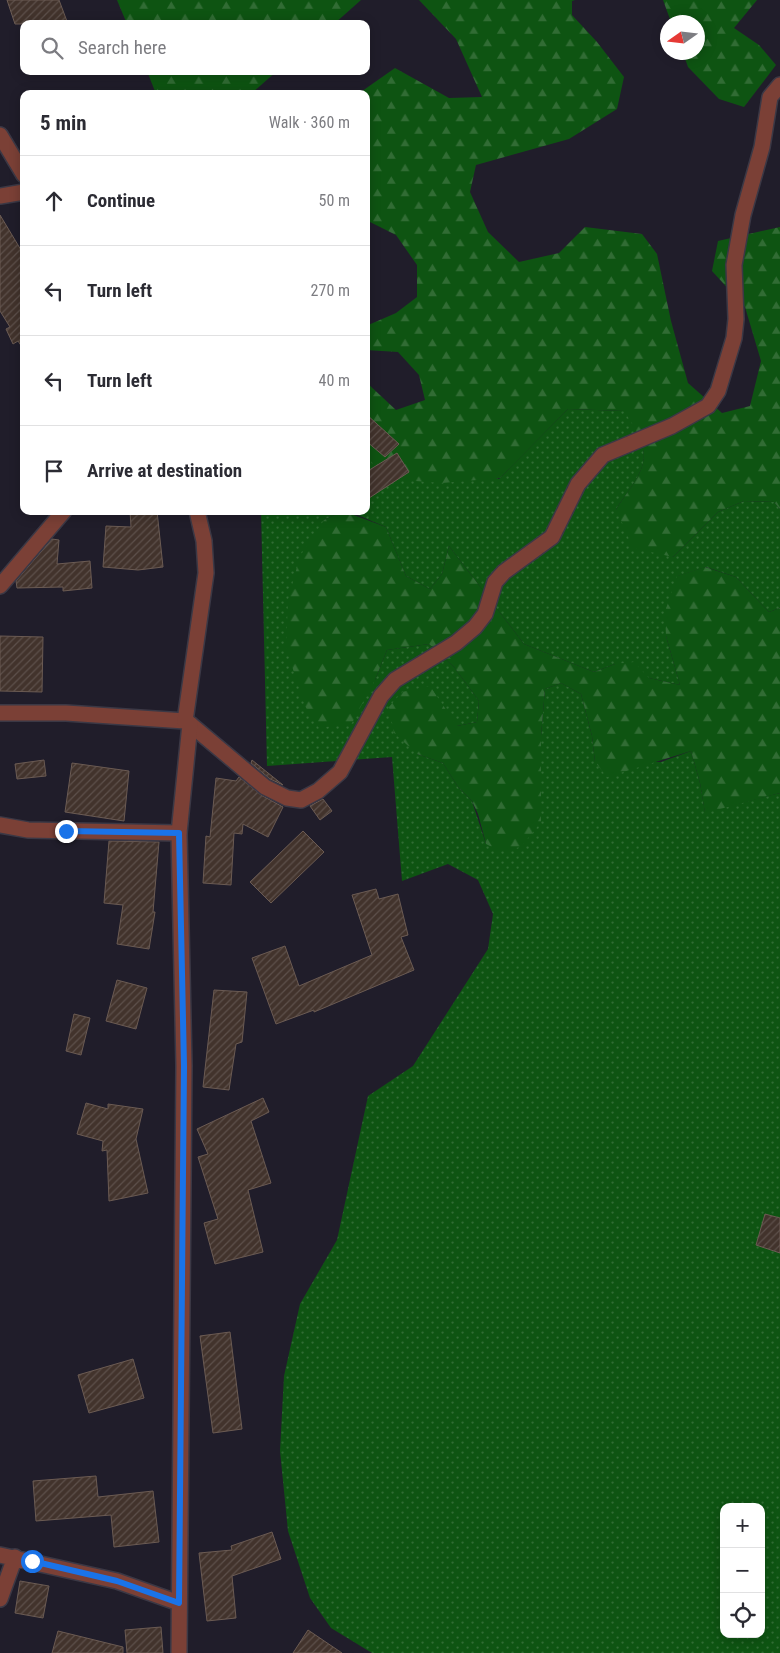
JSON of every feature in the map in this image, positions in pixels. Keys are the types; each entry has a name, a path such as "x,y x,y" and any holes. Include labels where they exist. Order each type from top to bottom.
{"street":[{"path":"0,713 66,713 188,723 265,788 287,798 301,800 318,791 340,772 381,696 395,680 456,643 475,627 485,614 495,582 504,572 552,537 578,484 603,455 672,426 708,406 718,391 734,338 736,319 734,266 743,215 762,147 770,97 780,85"},
{"path":"0,135 20,168"},
{"path":"0,196 20,193"},
{"path":"0,586 61,515"},
{"path":"181,1652 179,1603 184,1076 179,833 188,723 206,573 204,541 198,515"},
{"path":"0,825 28,830 179,833"},
{"path":"0,1599 7,1556 117,1581 179,1603"}],"green space":[{"path":"117,0 361,0 338,20 125,20"},
{"path":"419,0 575,0 572,1 572,15 597,42 624,77 617,109 569,139 476,165 470,192 488,232 519,262 559,253 585,227 642,234 657,254 671,321 688,383 722,413 750,406 761,361 745,307 712,271 718,241 780,227 780,509 774,502 744,501 718,512 673,557 633,548 616,509 640,471 643,462 643,451 634,427 624,411 568,409 500,478 442,483 376,478 370,454 370,386 396,410 425,400 419,375 398,352 370,350 370,324 396,313 417,297 417,265 396,235 370,222 370,90 364,90 395,68 449,98 482,97 456,39"},
{"path":"663,0 757,0 734,28 759,45 776,65 744,107 719,99 688,67 686,60 705,60 705,15 668,15"},
{"path":"149,75 272,75 256,90 154,90"},
{"path":"568,409 625,411 635,427 644,451 640,471 616,509 673,557 718,512 744,501 774,502 780,509 780,608 769,612 736,577 706,567 678,576 666,636 680,685 649,678 615,664 594,672 524,644 449,546 442,574 430,589 406,576 386,527 358,515 370,515 370,439 499,479"},
{"path":"261,515 335,515 324,520 375,680 387,650 429,644 454,667 479,701 477,722 457,726 417,754 443,763 458,787 472,801 486,844 541,822 541,736 545,689 561,683 581,694 592,736 595,762 661,762 691,751 700,783 705,812 780,793 780,1653 372,1653 331,1628 310,1598 288,1531 280,1451 284,1376 300,1304 337,1240 368,1096 413,1066 488,949 493,914 478,880 448,864 402,881 392,757 267,766"},
{"path":"335,515 354,515 386,527 406,576 430,589 442,574 449,546 524,644 594,672 615,664 634,662 649,678 680,685 666,636 665,612 677,576 705,567 736,577 769,612 780,608 780,793 705,813 700,783 691,751 607,777 595,762 592,736 581,694 561,683 545,689 541,736 541,822 521,847 500,851 486,844 478,814 472,801 458,787 443,763 417,754 394,733 389,707 402,692 430,686 457,726 477,722 479,701 454,667 429,644 387,650 375,680 352,723 319,728 305,706 286,648 288,600 300,556 324,520"}],"building":[{"path":"7,0 59,0 66,20 20,20 20,24 15,24"},
{"path":"0,215 20,248 20,344 18,341 13,344 6,329 10,327 0,311"},
{"path":"370,418 399,444 385,457 370,444"},
{"path":"397,453 409,472 370,497 370,470"},
{"path":"130,515 157,515 163,567 138,570 103,567 106,526 131,527"},
{"path":"52,539 59,540 57,564 90,561 92,588 63,591 63,587 17,588 16,581"},
{"path":"0,636 43,637 42,692 0,691"},
{"path":"44,760 46,776 17,779 15,764"},
{"path":"252,760 283,785 270,779 251,763"},
{"path":"72,763 129,771 124,821 65,812"},
{"path":"239,777 261,795 283,807 268,837 243,824 242,834 234,833 231,885 203,883 206,836 210,837 216,778 236,781"},
{"path":"323,799 332,811 320,820 310,806"},
{"path":"303,831 324,852 271,903 250,882"},
{"path":"109,841 159,842 153,912 155,912 149,949 117,944 123,905 104,903"},
{"path":"376,889 379,899 398,894 408,935 401,937 414,970 314,1012 314,1010 276,1024 252,958 285,946 299,986 372,955 352,895"},
{"path":"117,980 147,988 136,1029 106,1021"},
{"path":"214,990 247,992 242,1042 236,1044 229,1090 203,1087"},
{"path":"74,1014 90,1018 81,1055 66,1051"},
{"path":"263,1098 269,1112 251,1121 271,1183 248,1190 263,1252 215,1264 204,1223 218,1219 198,1157 208,1154 197,1129"},
{"path":"86,1103 108,1109 108,1104 143,1109 136,1139 148,1193 109,1201 107,1150 102,1151 103,1141 77,1134"},
{"path":"765,1214 780,1218 780,1253 756,1245"},
{"path":"230,1332 242,1429 213,1433 200,1336"},
{"path":"133,1359 144,1398 89,1413 78,1375"},
{"path":"96,1476 98,1497 153,1491 159,1542 114,1547 111,1515 36,1521 33,1481"},
{"path":"272,1532 281,1559 232,1576 236,1618 207,1621 199,1553 232,1550 231,1546"},
{"path":"20,1581 49,1586 43,1618 15,1613"},
{"path":"161,1627 163,1653 127,1653 125,1630"},
{"path":"308,1630 342,1653 293,1653"},
{"path":"58,1631 123,1647 123,1653 52,1653"}],"route":[{"path":"32,1561 117,1581 179,1603 184,1066 179,833 66,831"}]}
